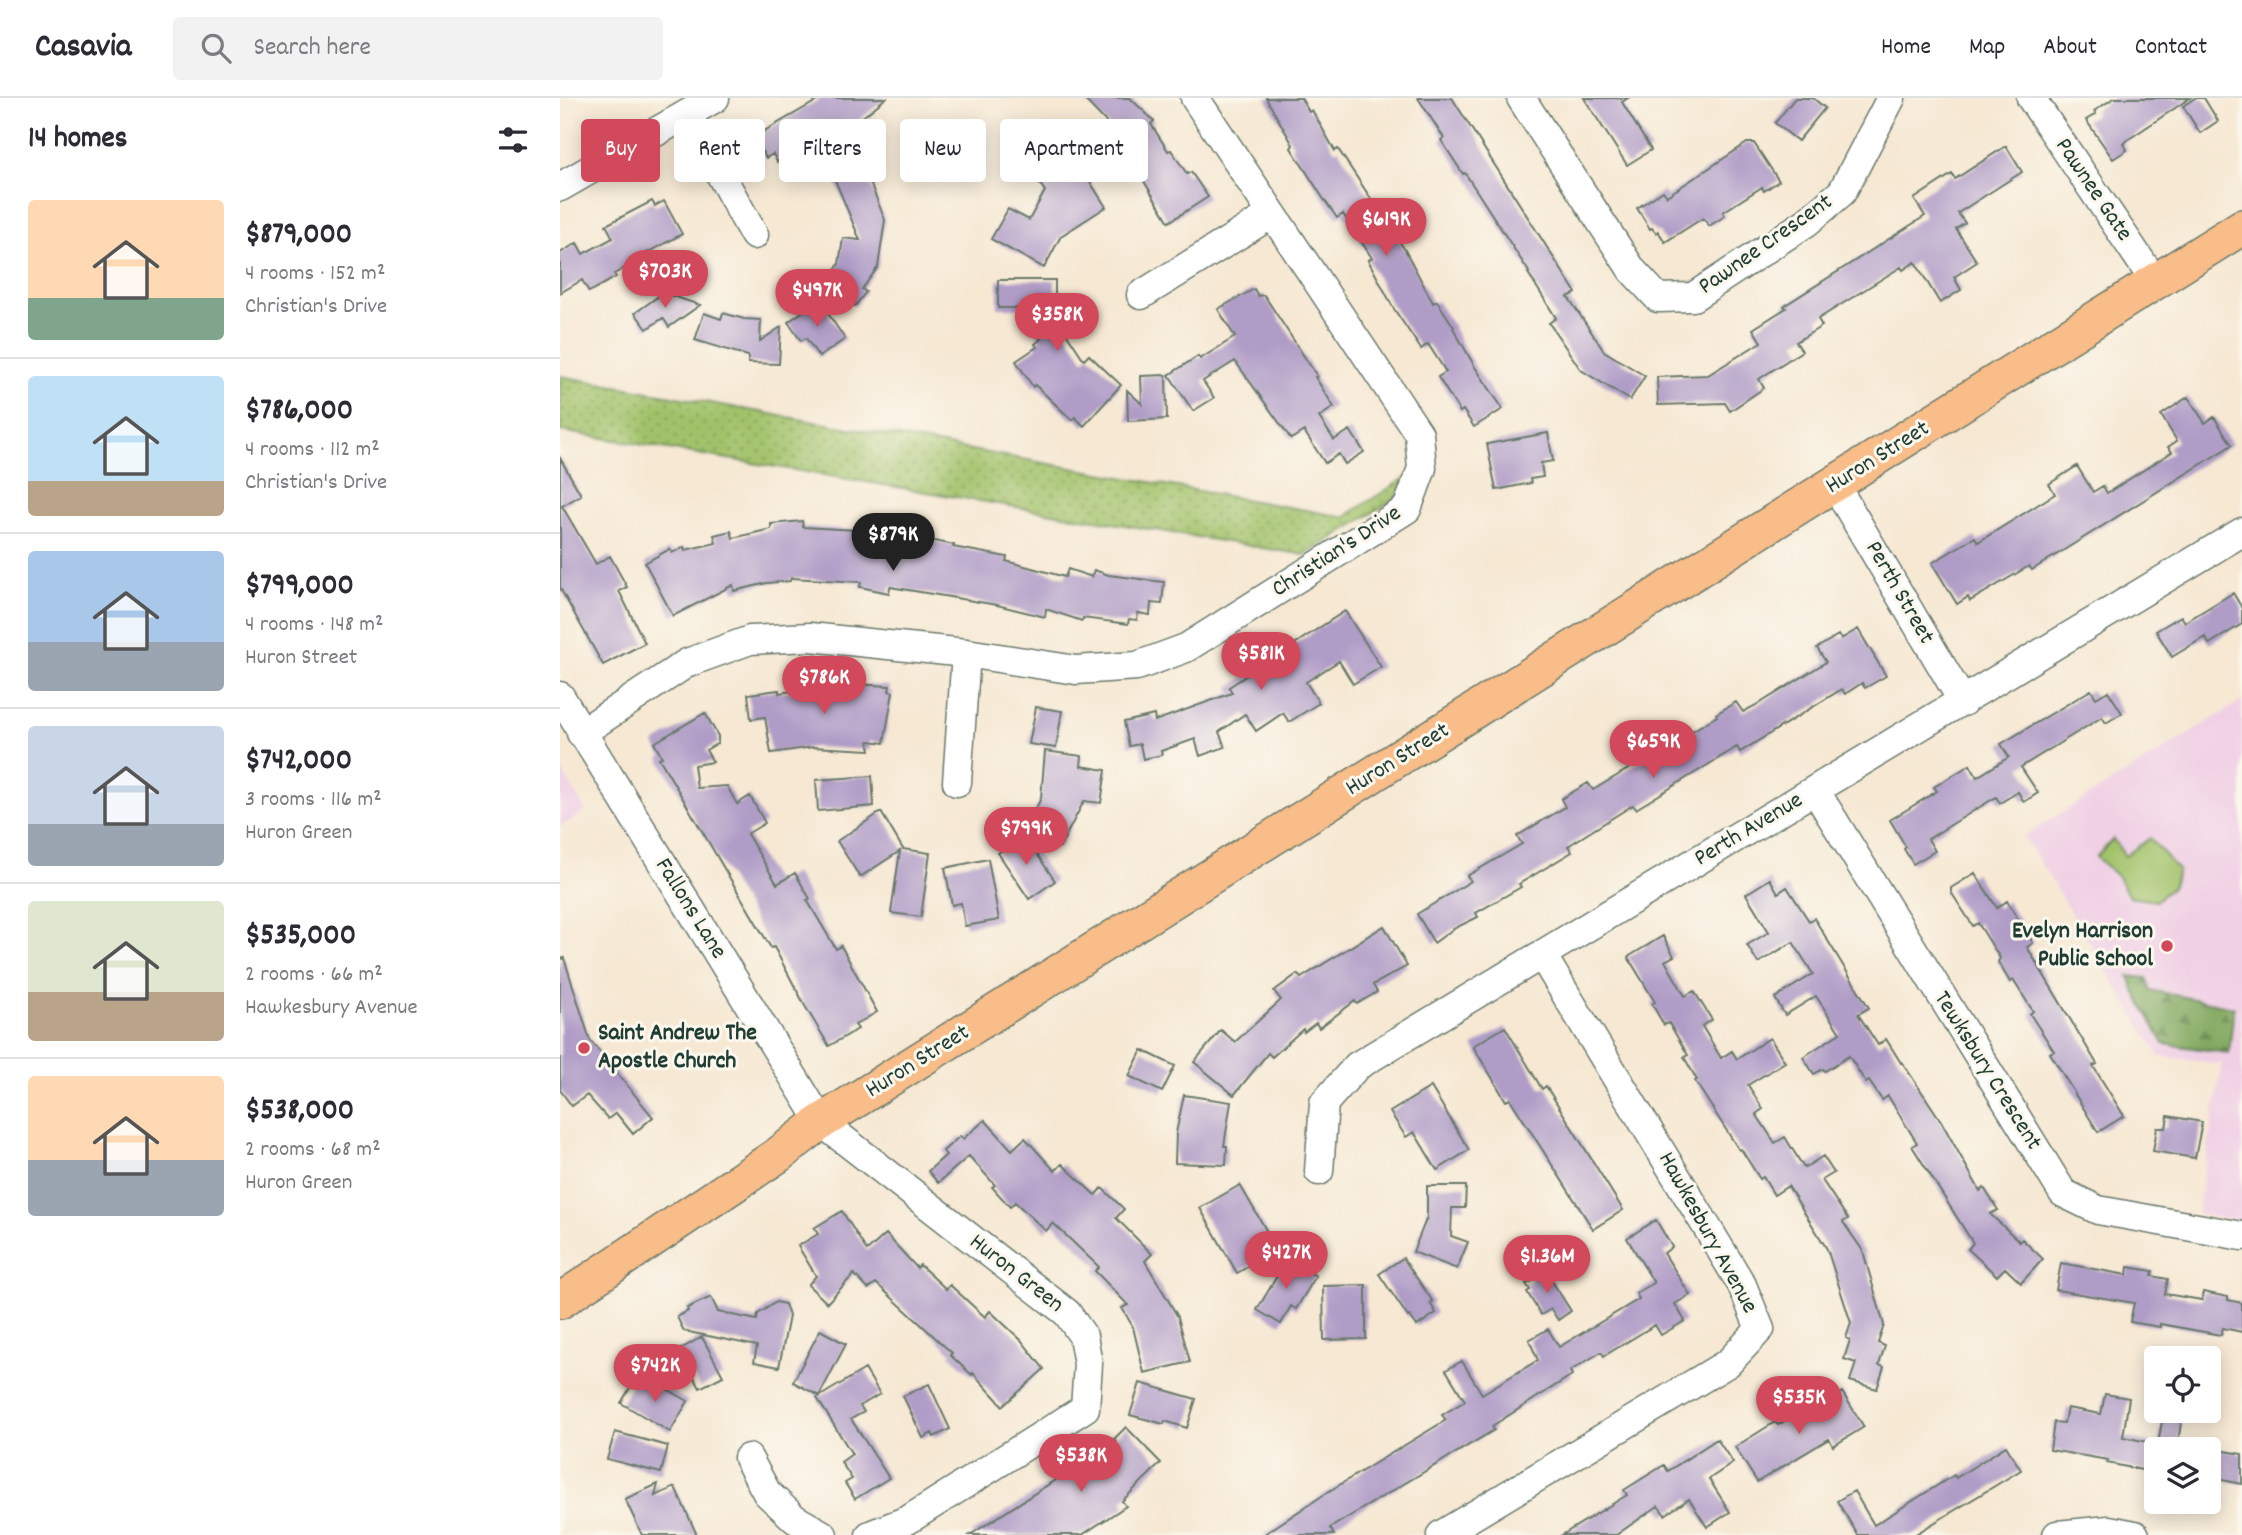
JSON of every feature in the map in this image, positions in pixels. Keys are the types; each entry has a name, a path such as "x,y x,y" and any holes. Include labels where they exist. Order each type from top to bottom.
{"main road":[{"name":"Huron Street","path":"560,1301 778,1155 821,1122 2242,227"}],"street":[{"path":"560,187 715,98"},
{"name":"Christian's Drive","path":"581,733 687,663 750,640 810,637 966,653 1076,670 1137,666 1186,648 1407,509 1422,468 1419,434 1195,98"},
{"name":"Pawnee Crescent","path":"1521,98 1632,271 1658,298 1693,296 1807,222 1842,192 1891,98"},
{"name":"Pawnee Gate","path":"2031,98 2155,282"},
{"path":"687,114 754,235"},
{"path":"1140,295 1272,214"},
{"name":"Perth Street","path":"1835,485 1963,702"},
{"name":"Perth Avenue","path":"1319,1171 1324,1103 1357,1066 2242,532"},
{"path":"957,782 966,653"},
{"name":"Fallons Lane","path":"560,696 821,1122"},
{"name":"Tewksbury Crescent","path":"1815,790 2063,1193 2098,1210 2242,1236"},
{"name":"Hawkesbury Avenue","path":"1445,1534 1728,1363 1760,1329 1742,1285 1542,955"},
{"name":"Huron Green","path":"821,1122 1067,1313 1083,1336 1088,1363 1085,1408 908,1520 870,1535"},
{"path":"748,1458 767,1493 795,1519 823,1535"},
{"path":"2057,1535 2109,1530 2135,1535"}],"shaded area":[{"name":"Evelyn Harrison Public School","path":"2242,701 2242,1222 2197,1214 2222,1064 2159,1056 2024,836"},
{"path":"560,767 586,811 560,827"}],"green space":[{"path":"560,376 1344,517 1408,476 1396,498 1305,555 560,431"},
{"path":"2150,838 2178,870 2173,886 2156,901 2129,897 2118,877 2096,857 2113,839 2125,856"},
{"path":"2129,976 2147,978 2150,990 2234,1007 2229,1053 2164,1044"}],"building":[{"path":"822,98 886,98 860,119 785,119"},
{"path":"1083,98 1130,98 1154,121 1151,124 1168,151 1171,150 1187,174 1191,172 1208,197 1169,222 1144,182 1148,182 1148,119 1103,119"},
{"path":"1266,98 1301,98 1309,112 1312,110 1335,151 1338,149 1405,250 1433,303 1437,301 1503,409 1474,427 1463,410 1460,412 1438,377 1446,372 1428,344 1421,349 1394,309 1368,260 1372,258 1343,214 1337,218 1323,198 1291,148 1293,145"},
{"path":"1418,98 1452,98 1576,293 1568,297 1604,351 1645,376 1630,400 1581,370 1549,323 1556,318 1529,272 1441,140 1444,138"},
{"path":"1584,98 1628,98 1622,102 1651,150 1627,165"},
{"path":"1795,98 1813,98 1825,108 1798,141 1775,123"},
{"path":"2114,98 2190,98 2123,143 2127,150 2113,159 2086,120 2096,114 2094,111"},
{"path":"2195,98 2204,98 2218,121 2200,133 2183,106"},
{"path":"779,123 777,162 773,154 765,156 765,131"},
{"path":"1747,143 1754,143 1779,181 1764,191 1762,187 1723,212 1725,216 1709,226 1703,218 1665,242 1658,231 1656,233 1650,229 1637,208 1663,191 1667,196"},
{"path":"2006,146 2022,172 1958,213 1965,223 1956,229 1977,262 1954,277 1961,290 1940,303 1915,262 1903,270 1901,267 1818,319 1822,326 1796,342 1802,351 1759,379 1764,388 1730,411 1725,403 1658,405 1657,377 1708,375 1761,342 1753,329 1786,308 1784,306 1925,216 1914,199 1952,174 1955,179"},
{"path":"836,182 870,182 885,220 878,267 862,289 866,292 855,306 825,285 839,264 843,238 860,240"},
{"path":"1038,182 1090,182 1106,207 1061,236 1044,268 991,239 1008,209 1029,220 1045,191"},
{"path":"652,201 655,206 664,201 682,234 647,253 648,255 614,274 616,277 589,292 582,280 560,293 560,253 577,243 583,254 613,238 606,225"},
{"path":"998,280 1055,280 1055,316 1084,360 1089,355 1121,385 1084,426 1075,417 1072,420 1035,385 1033,387 1016,361 1037,347 1035,344 1041,339 1023,314 1023,308 998,308"},
{"path":"1254,289 1258,296 1264,295 1334,407 1319,417 1334,440 1350,430 1364,452 1345,464 1339,454 1325,463 1304,431 1291,439 1235,361 1203,381 1214,398 1193,411 1169,375 1235,337 1218,309"},
{"path":"663,293 700,305 669,327 663,318 647,329 635,313"},
{"path":"819,300 845,339 819,357 806,338 801,341 788,322"},
{"path":"704,313 721,319 723,313 761,320 760,341 781,327 779,364 748,363 748,356 695,340"},
{"path":"1166,375 1167,419 1128,421 1127,390 1142,404 1141,376"},
{"path":"2188,397 2205,423 2214,417 2232,445 2032,570 2029,566 1970,601 1968,597 1957,604 1932,563 1975,537 1978,542 2055,494 2049,484 2077,466 2093,492 2103,486 2107,493 2172,452 2168,447 2177,441 2161,415"},
{"path":"1548,433 1553,461 1541,463 1543,477 1530,479 1531,483 1496,490 1487,444"},
{"path":"560,458 581,495 562,506 596,564 610,556 627,587 619,591 645,643 603,665 560,588"},
{"path":"802,521 803,527 857,530 856,539 893,546 895,533 954,545 953,547 1007,557 1006,561 1065,577 1068,569 1092,577 1094,570 1109,575 1164,582 1162,604 1151,603 1150,615 1138,613 1137,620 1129,619 1128,624 1083,618 1082,621 1046,609 1045,617 997,605 890,587 889,593 860,587 861,582 791,578 790,581 734,591 733,585 673,616 645,563 670,549 672,553 684,547 685,550 716,543 714,535 731,531 733,538 771,529 771,524"},
{"path":"2233,593 2242,608 2242,624 2209,644 2205,637 2172,657 2156,631 2181,616 2185,622"},
{"path":"1345,611 1381,667 1353,684 1339,661 1306,682 1319,703 1289,722 1283,713 1256,731 1245,714 1219,732 1225,747 1200,756 1195,739 1161,751 1162,755 1143,759 1140,744 1129,746 1124,722 1154,715 1155,721 1232,693 1229,687"},
{"path":"1858,629 1886,676 1865,688 1862,683 1845,694 1842,689 1740,752 1737,747 1636,809 1633,805 1568,846 1572,852 1519,884 1521,887 1476,913 1478,917 1453,929 1434,943 1417,914 1471,881 1467,876 1522,844 1517,836 1565,807 1561,799 1588,783 1593,790 1736,702 1743,712 1762,702 1826,662 1817,648 1838,635 1841,639"},
{"path":"812,682 890,686 889,691 893,692 884,743 869,741 870,750 813,747 771,753 765,717 751,719 748,694 812,688"},
{"path":"2091,690 2096,698 2108,691 2122,713 2106,723 2102,717 2021,767 2038,793 2024,802 2018,792 2000,803 1996,797 1928,839 1935,851 1913,864 1890,820 1937,791 1934,787 1970,765 1977,777 2009,757 2001,744"},
{"path":"1036,707 1062,711 1056,748 1029,744"},
{"path":"705,713 718,736 718,743 706,750 713,762 694,765 697,788 727,786 737,804 750,796 765,823 747,834 777,884 795,873 810,899 807,900 836,949 841,946 877,1012 855,1025 858,1029 829,1046 774,947 771,948 659,758 662,757 654,743"},
{"path":"1045,751 1082,756 1081,766 1106,770 1101,803 1084,801 1060,847 1026,829 1041,798"},
{"path":"872,776 874,806 818,811 816,780"},
{"path":"881,812 903,849 930,853 921,917 891,913 900,851 860,877 837,841"},
{"path":"1024,835 1055,881 1029,899 998,853"},
{"path":"988,859 999,920 965,926 961,903 952,905 945,868"},
{"path":"1975,873 1997,908 2007,901 2033,943 2027,947 2097,1064 2093,1066 2124,1116 2098,1132 2050,1053 2054,1051 2030,1014 2033,1011 2013,980 2010,982 1998,962 2000,958 1978,923 1973,926 1951,892 1951,888"},
{"path":"1770,879 1778,893 1787,887 1809,921 1814,918 1869,1008 1858,1014 1878,1045 1886,1039 1941,1121 1980,1191 1984,1188 1998,1210 1990,1214 2043,1259 2021,1283 2005,1268 1997,1276 1968,1249 1973,1243 1912,1146 1917,1143 1888,1096 1882,1100 1869,1081 1866,1083 1849,1056 1825,1071 1823,1069 1814,1074 1803,1057 1840,1033 1816,996 1785,1015 1775,998 1813,974 1793,942 1758,963 1747,945 1769,932 1746,894"},
{"path":"1384,926 1407,966 1373,985 1377,992 1357,1004 1355,1001 1319,1028 1316,1023 1304,1032 1303,1029 1272,1057 1268,1053 1234,1095 1194,1062 1221,1030 1235,1042 1281,1000 1274,991 1297,974 1301,978"},
{"path":"1663,936 1674,956 1665,961 1685,996 1694,991 1712,1020 1702,1026 1721,1058 1732,1051 1737,1059 1770,1038 1785,1062 1748,1085 1763,1109 1756,1114 1775,1143 1785,1137 1804,1168 1823,1156 1834,1173 1822,1180 1848,1219 1843,1222 1863,1251 1884,1325 1878,1343 1885,1346 1879,1365 1884,1367 1877,1389 1850,1381 1856,1363 1844,1359 1850,1340 1846,1338 1851,1323 1827,1249 1788,1186 1774,1195 1763,1177 1760,1179 1741,1149 1739,1150 1695,1081 1697,1080 1684,1057 1688,1055 1669,1023 1664,1025 1652,1004 1655,1002 1628,957"},
{"name":"Saint Andrew The Apostle Church","path":"564,958 590,1040 653,1117 633,1134 616,1113 608,1119 587,1095 572,1106 560,1090 560,959"},
{"path":"1505,1027 1542,1089 1546,1086 1623,1210 1593,1229 1510,1099 1506,1101 1473,1046"},
{"path":"1142,1050 1175,1066 1162,1092 1129,1076"},
{"path":"1431,1087 1469,1150 1437,1170 1414,1132 1406,1137 1390,1112"},
{"path":"1184,1095 1231,1102 1224,1146 1227,1146 1226,1165 1175,1163 1176,1133"},
{"path":"2168,1116 2202,1122 2195,1158 2153,1151 2157,1128 2166,1128"},
{"path":"985,1120 1012,1150 1025,1138 1055,1171 1062,1164 1095,1195 1102,1188 1124,1209 1116,1218 1152,1254 1145,1261 1178,1317 1190,1362 1144,1373 1133,1327 1122,1308 1128,1305 1095,1271 1099,1267 1053,1223 1046,1231 1015,1202 1010,1207 969,1156 938,1183 928,1171 946,1155 943,1151 960,1136 963,1139"},
{"path":"1240,1185 1277,1249 1237,1273 1200,1208"},
{"path":"1427,1186 1466,1186 1465,1208 1452,1208 1451,1236 1468,1242 1457,1269 1413,1252 1427,1217"},
{"path":"842,1211 867,1251 886,1234 917,1268 920,1265 946,1289 950,1285 985,1317 990,1311 1021,1340 1044,1369 1003,1406 973,1373 972,1375 950,1355 952,1353 876,1283 868,1289 854,1274 827,1303 808,1285 816,1276 798,1246 818,1234 814,1228"},
{"path":"1656,1220 1672,1247 1664,1253 1690,1295 1675,1304 1685,1321 1661,1335 1655,1325 1604,1356 1601,1352 1570,1371 1572,1375 1492,1426 1494,1430 1330,1528 1334,1535 1263,1535 1446,1420 1442,1415 1465,1401 1446,1370 1462,1361 1482,1394 1538,1360 1529,1340 1548,1329 1559,1347 1639,1299 1636,1293 1654,1283 1627,1238"},
{"path":"1403,1258 1433,1302 1430,1303 1436,1313 1417,1326 1379,1274"},
{"path":"1287,1259 1316,1276 1296,1309 1291,1306 1281,1324 1257,1310"},
{"path":"2061,1263 2127,1275 2128,1267 2153,1271 2152,1276 2168,1279 2165,1294 2202,1300 2203,1292 2228,1297 2228,1300 2242,1303 2242,1332 2223,1328 2221,1335 2160,1324 2160,1327 2130,1322 2134,1303 2056,1290"},
{"path":"1543,1267 1571,1311 1558,1320 1551,1309 1541,1315 1527,1292 1530,1290 1526,1284 1532,1281 1529,1276"},
{"path":"1366,1285 1366,1339 1324,1340 1323,1286"},
{"path":"711,1297 718,1312 757,1320 758,1314 776,1302 785,1304 789,1316 779,1367 754,1362 757,1346 684,1331 677,1317 688,1311 687,1308"},
{"path":"820,1330 846,1344 819,1396 793,1382"},
{"path":"702,1337 723,1376 700,1388 679,1350"},
{"path":"865,1369 880,1394 860,1406 864,1412 851,1419 889,1478 855,1499 845,1483 852,1479 841,1462 852,1454 817,1398"},
{"path":"636,1378 656,1391 660,1385 688,1401 670,1432 621,1403"},
{"path":"1140,1383 1196,1399 1187,1428 1130,1415"},
{"path":"929,1384 950,1429 934,1437 932,1433 923,1438 903,1396"},
{"path":"1842,1392 1864,1427 1833,1446 1829,1439 1757,1482 1735,1447 1775,1422 1778,1425"},
{"path":"2105,1394 2129,1398 2123,1437 2144,1441 2144,1470 2107,1463 2108,1460 2050,1450 2054,1422 2064,1423 2067,1408 2101,1414"},
{"path":"2162,1423 2181,1423 2179,1437 2159,1437"},
{"path":"1126,1427 1161,1463 1122,1501 1126,1506 1082,1535 970,1535 1116,1441 1114,1439"},
{"path":"615,1432 668,1446 661,1473 607,1459"},
{"path":"1717,1439 1733,1463 1709,1479 1730,1512 1707,1527 1689,1499 1665,1515 1658,1506 1616,1535 1562,1535 1627,1495 1624,1490 1664,1465 1668,1471"},
{"path":"2006,1446 2021,1470 1914,1535 1858,1535 1837,1501 1854,1491 1874,1525"},
{"path":"2221,1450 2242,1454 2242,1484 2221,1480"},
{"path":"658,1484 655,1496 675,1487 697,1535 642,1535 625,1499"}],"place":[{"name":"Evelyn Harrison Public School","path":"2167,946"},
{"name":"Saint Andrew The Apostle Church","path":"584,1048"}]}
